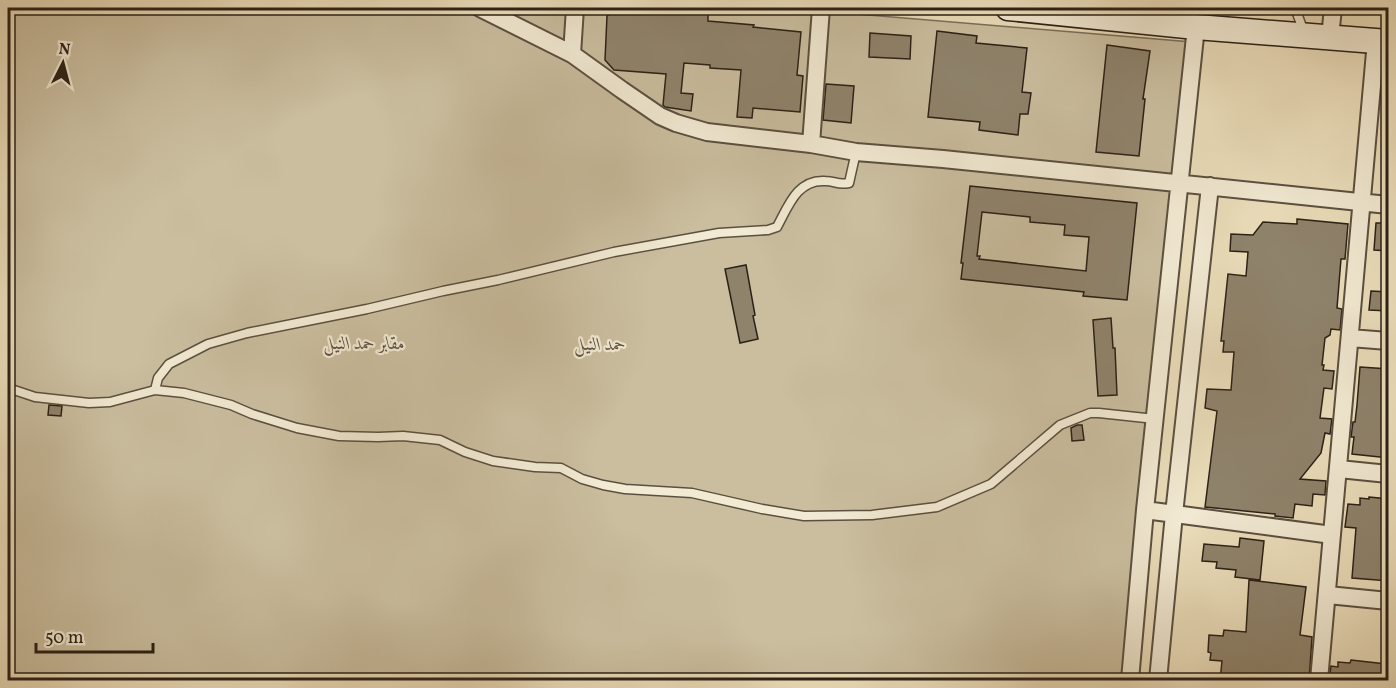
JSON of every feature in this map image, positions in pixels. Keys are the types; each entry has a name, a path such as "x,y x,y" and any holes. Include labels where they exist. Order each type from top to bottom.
{"street":[{"path":"480,8 572,54 660,116 706,132 811,144 856,152 1389,205"},
{"path":"572,54 575,8"},
{"path":"811,144 821,8"},
{"path":"1008,8 1196,27 1382,42 1362,202 1319,681"},
{"path":"1330,37 1333,8"},
{"path":"1130,681 1145,510 1196,27"},
{"path":"1158,681 1210,186"},
{"path":"1350,338 1389,341"},
{"path":"1339,469 1389,474"},
{"path":"1145,510 1332,535"},
{"path":"1328,595 1389,601"}],"lane":[{"path":"1295,8 1305,35"},
{"path":"155,390 158,378 170,364 208,344 247,333 368,309 614,252 719,233 768,230 777,227 791,199 800,188 813,181 849,183 856,152"},
{"path":"8,388 35,397 89,403 110,402 155,390 184,393 209,398 297,428 339,436 403,436 440,440 465,452 493,461 561,468 603,485 625,489 693,493 804,516 872,515 937,507 991,484 1060,424 1090,413 1155,419"}],"green space":[{"name":"مقابر حمد النيل","path":"8,8 784,8 1192,42 1137,680 8,680"}],"building":[{"path":"619,8 708,13 708,21 801,32 797,75 803,76 800,112 753,108 752,118 737,117 741,70 684,63 681,93 693,94 691,111 665,107 663,105 666,74 614,70 605,60 607,16"},
{"path":"937,31 977,36 976,43 1027,48 1022,92 1031,93 1028,114 1020,114 1018,135 979,130 980,122 928,117"},
{"path":"870,33 911,36 910,59 869,57"},
{"path":"1107,45 1150,51 1143,99 1145,99 1139,156 1096,152"},
{"path":"826,84 854,86 851,123 823,120"},
{"path":"970,186 1137,203 1127,300 1083,296 1084,292 961,279 963,263 961,263","holes":["982,212 1030,217 1030,222 1065,225 1064,235 1089,237 1086,271 979,259 980,256 977,256"]},
{"path":"1297,219 1348,224 1345,259 1341,259 1337,308 1342,309 1340,330 1331,329 1330,335 1325,338 1322,365 1324,365 1323,370 1334,371 1332,389 1324,388 1320,418 1332,419 1330,434 1325,433 1321,453 1300,479 1326,481 1325,495 1313,494 1312,506 1295,504 1293,518 1205,507 1217,411 1205,408 1207,389 1231,390 1234,352 1223,352 1224,341 1221,341 1228,274 1246,276 1248,252 1230,251 1231,234 1253,235 1263,222 1297,224"},
{"path":"1376,223 1389,223 1389,251 1374,250"},
{"path":"746,265 758,339 740,343 725,269"},
{"path":"1371,291 1389,292 1389,311 1369,310"},
{"path":"1111,318 1117,395 1098,396 1093,320"},
{"path":"1360,367 1389,369 1389,458 1352,454 1354,437 1351,437 1353,422 1355,422"},
{"path":"49,405 62,406 61,416 48,415"},
{"path":"1082,425 1084,440 1072,441 1071,428"},
{"path":"1369,497 1389,499 1386,535 1389,536 1389,581 1352,578 1356,528 1345,527 1348,504 1360,505 1360,498 1369,499"},
{"path":"1240,538 1264,541 1260,580 1235,577 1236,570 1216,568 1217,562 1202,561 1204,544 1239,547"},
{"path":"1249,580 1306,587 1300,635 1312,637 1309,681 1220,681 1222,661 1210,660 1209,635 1223,636 1224,630 1246,632"},
{"path":"1351,660 1386,664 1384,681 1329,681 1331,666 1338,667 1338,662 1350,663"}],"park label":[{"name":"حمد النيل","path":"600,344"}]}
